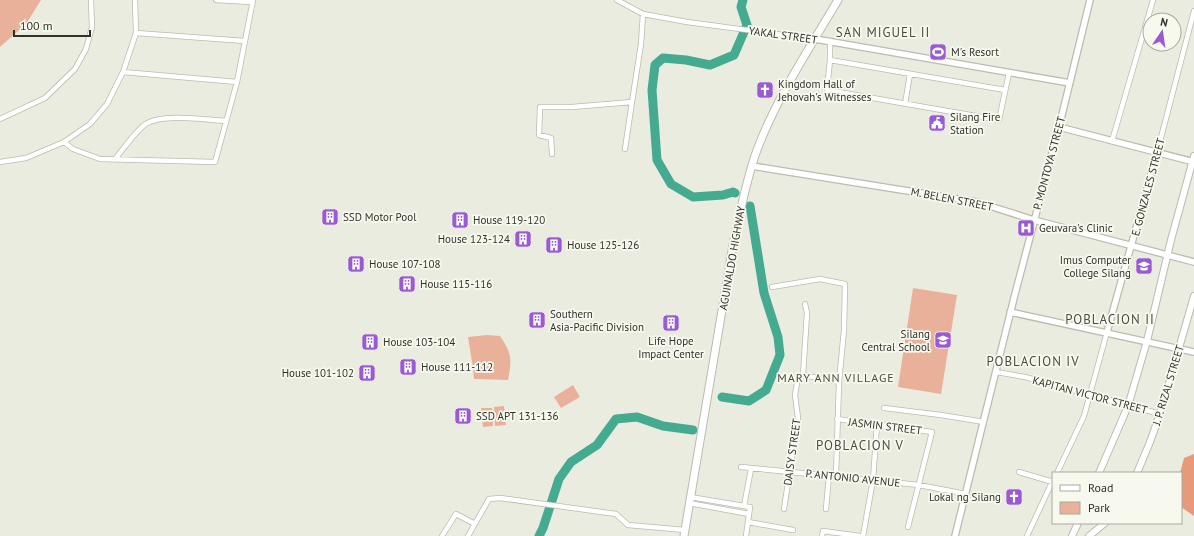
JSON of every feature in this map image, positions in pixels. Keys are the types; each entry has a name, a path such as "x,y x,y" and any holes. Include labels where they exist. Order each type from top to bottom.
{"main road":[{"name":"AGUINALDO HIGHWAY","path":"684,533 733,245 752,166 762,137 778,103 838,0"},
{"path":"1100,472 1128,406 1193,160"},
{"name":"J. P. RIZAL STREET","path":"1137,472 1160,414 1194,296"},
{"path":"1072,536 1078,524"},
{"path":"1089,536 1104,524"}],"street":[{"path":"0,119 46,98 75,69 86,49 92,27 91,0 97,0"},
{"path":"0,162 26,158 64,142 90,124 99,114 107,104 123,72 136,32 135,0"},
{"path":"64,142 73,149 100,159 215,162 237,82 253,1 216,0"},
{"name":"YAKAL STREET","path":"617,0 643,14 830,41 1070,83"},
{"name":"P. MONTOYA STREET","path":"955,536 1010,312 1059,127 1090,0"},
{"path":"1112,141 1153,0"},
{"name":"E. GONZALES STREET","path":"1056,472 1084,416 1132,246 1194,11"},
{"path":"625,149 641,44 643,14"},
{"path":"136,32 245,41"},
{"path":"830,41 827,90 904,104 999,120 1009,73"},
{"path":"830,60 1005,90"},
{"path":"123,72 237,82"},
{"path":"904,104 910,74"},
{"path":"552,154 551,138 539,135 540,107 572,107 632,102"},
{"path":"115,159 144,125 155,120 169,118 226,121"},
{"path":"1059,127 1157,153 1193,160"},
{"name":"M. BELEN STREET","path":"752,166 963,199 997,207 1034,220 1194,262"},
{"path":"772,287 820,279 845,284 844,330 837,419 836,476"},
{"name":"DAISY STREET","path":"784,510 798,418 795,395 796,383 798,377 803,375 807,313 805,304"},
{"path":"1010,312 1194,352"},
{"name":"KAPITAN VICTOR STREET","path":"996,372 1025,377 1160,414"},
{"path":"803,375 839,382"},
{"path":"884,408 984,422"},
{"name":"JASMIN STREET","path":"837,419 932,432 919,484"},
{"path":"822,536 823,531 862,536 873,480 877,425"},
{"name":"P. ANTONIO AVENUE","path":"741,467 919,484 966,494"},
{"path":"744,506 751,469"},
{"path":"1019,472 1052,481"},
{"path":"826,509 829,476"},
{"path":"1027,536 1052,483"},
{"path":"908,527 919,484"},
{"path":"468,536 489,500 500,498 616,514 628,525 684,533"},
{"path":"690,500 750,507 746,536"},
{"path":"690,500 749,514"},
{"path":"442,536 456,514 475,524"},
{"path":"748,522 793,530"}],"green space":[{"path":"0,0 41,0 26,24 0,47"},
{"path":"913,288 957,295 941,394 898,387"},
{"path":"487,335 500,336 507,347 510,357 508,380 474,379 468,337"},
{"path":"573,385 580,397 561,408 554,397"},
{"path":"504,406 506,425 495,426 494,407"},
{"path":"481,408 492,408 493,426 483,427"}],"shaded area":[{"path":"1194,454 1194,516 1182,508 1182,472 1180,472 1184,458"}],"waterway":[{"path":"735,193 693,197 671,184 657,160 652,90 655,65 663,58 686,60 710,65 734,55 747,25 741,7 743,0"},
{"path":"722,397 749,401 766,390 780,355 778,337 764,293 750,206"},
{"path":"539,536 559,479 571,462 597,445 616,419 637,417 663,426 693,430"}],"place":[{"name":"M's Resort","path":"938,52"},
{"name":"Kingdom Hall of Jehovah's Witnesses","path":"765,90"},
{"name":"Silang Fire Station","path":"937,123"},
{"name":"SSD Motor Pool","path":"330,217"},
{"name":"House 119-120","path":"460,220"},
{"name":"Geuvara's Clinic","path":"1026,228"},
{"name":"House 123-124","path":"523,239"},
{"name":"House 125-126","path":"554,245"},
{"name":"House 107-108","path":"356,264"},
{"name":"Imus Computer College Silang","path":"1144,266"},
{"name":"House 115-116","path":"407,284"},
{"name":"Southern Asia-Pacific Division","path":"537,320"},
{"name":"Life Hope Impact Center","path":"671,323"},
{"name":"Silang Central School","path":"943,340"},
{"name":"House 103-104","path":"370,342"},
{"name":"House 111-112","path":"408,367"},
{"name":"House 101-102","path":"367,373"},
{"name":"SSD APT 131-136","path":"463,416"},
{"name":"Lokal ng Silang","path":"1014,497"}],"district":[{"name":"SAN MIGUEL II","path":"883,32"},
{"name":"POBLACION II","path":"1110,319"},
{"name":"POBLACION IV","path":"1033,361"},
{"name":"MARY ANN VILLAGE","path":"836,378"},
{"name":"POBLACION V","path":"860,445"}]}
